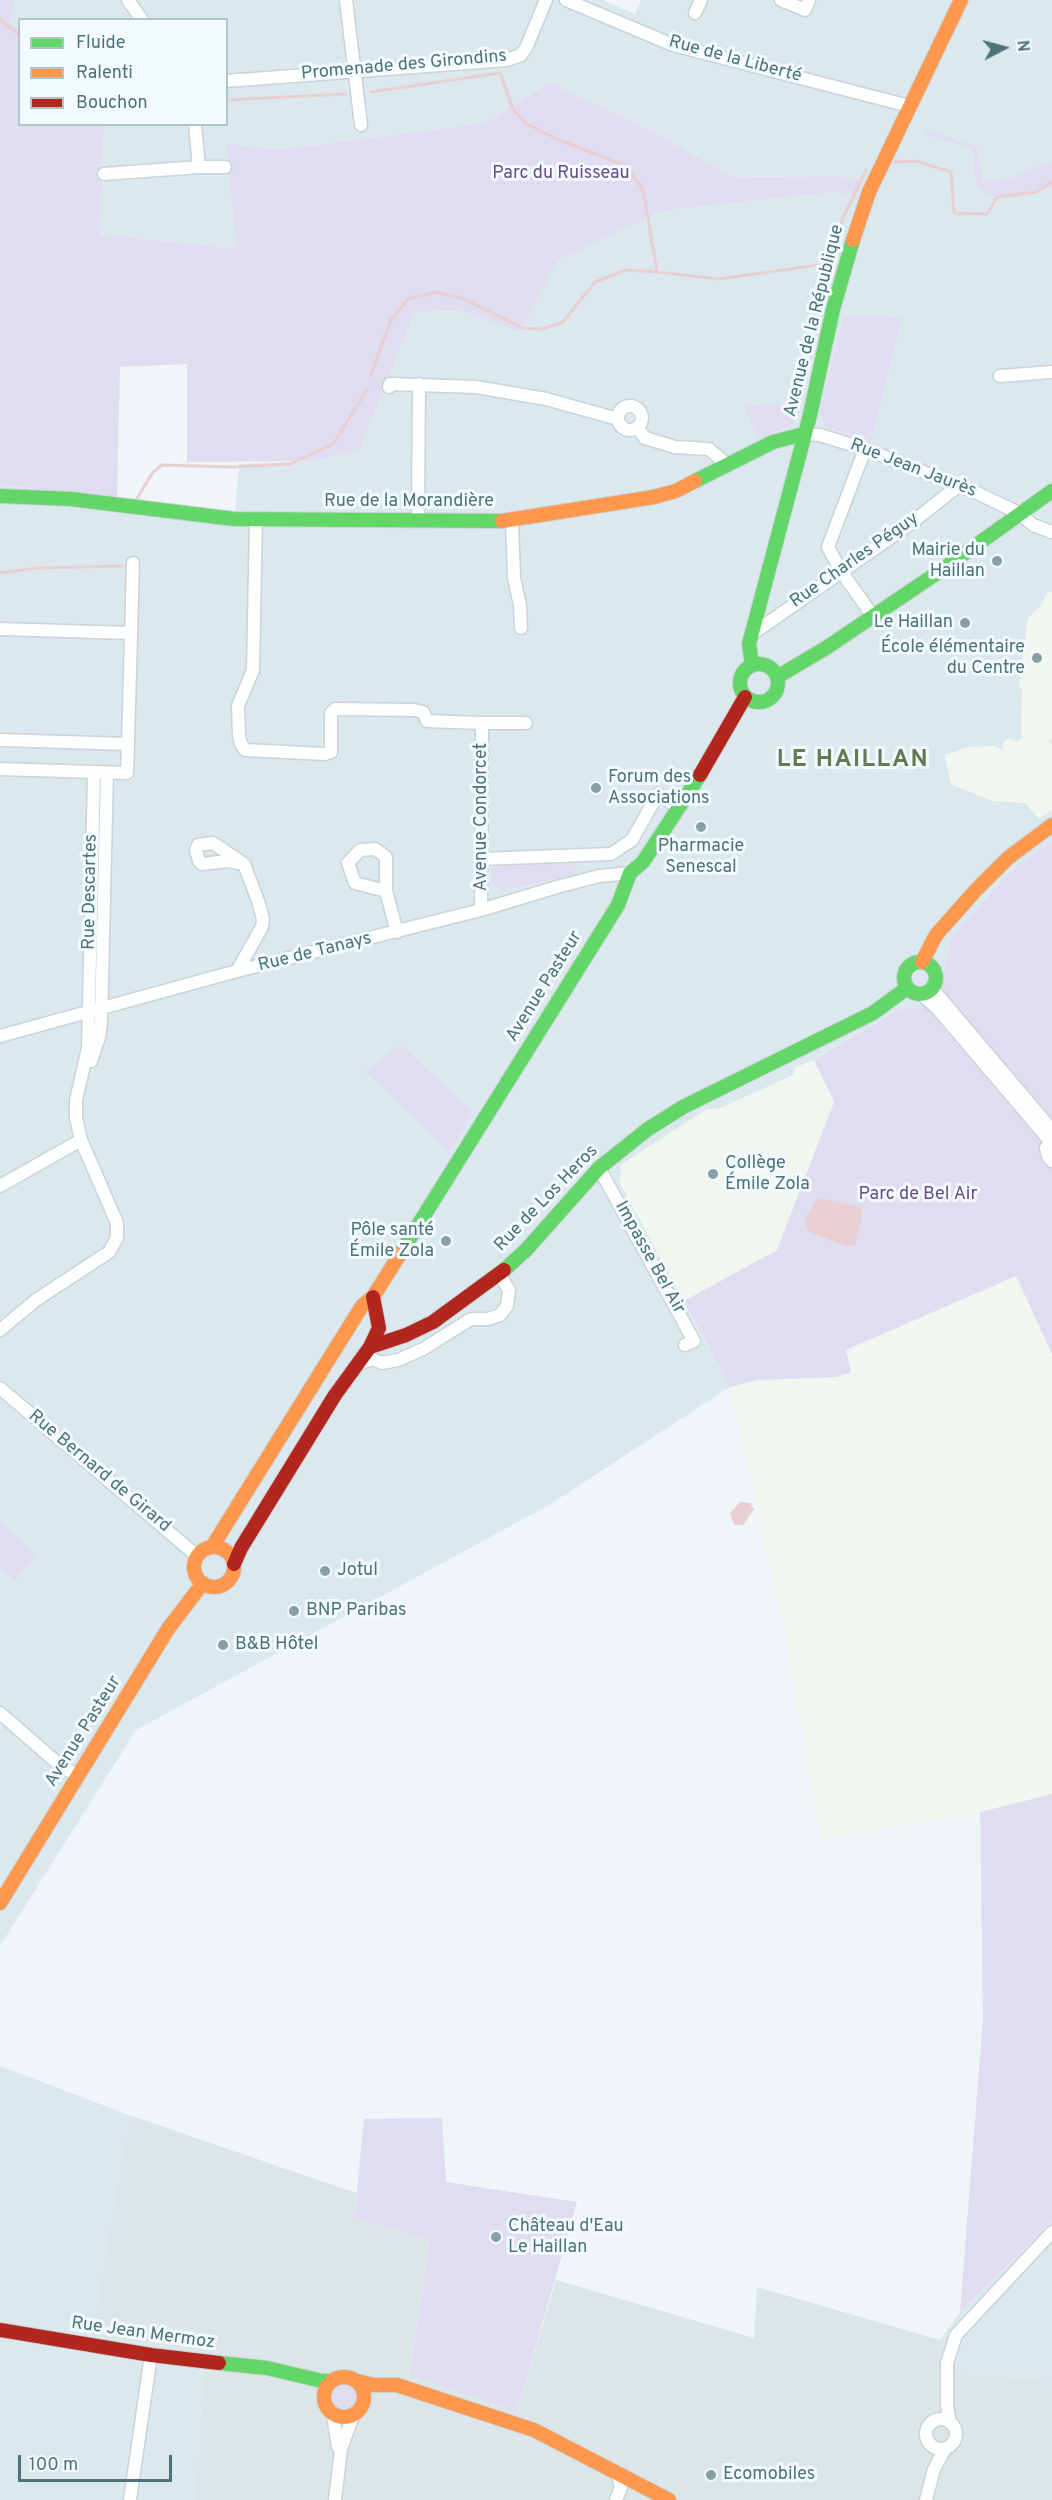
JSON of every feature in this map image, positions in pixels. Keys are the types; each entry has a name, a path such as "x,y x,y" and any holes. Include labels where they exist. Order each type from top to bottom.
{"street":[{"path":"128,0 141,18"},
{"path":"346,0 361,125"},
{"name":"Promenade des Girondins","path":"228,81 507,60 521,55 546,0"},
{"name":"Rue de la Liberté","path":"567,0 673,45 909,106"},
{"path":"695,13 701,0"},
{"path":"781,0 805,10 809,0"},
{"name":"Avenue de la République","path":"752,665 749,644 804,434 833,309 855,231 869,192 962,0"},
{"path":"195,126 199,167"},
{"path":"104,174 225,167"},
{"path":"1000,376 1046,373"},
{"path":"389,387 390,384 476,387 546,399 618,419 624,429 638,428"},
{"path":"418,521 419,384"},
{"path":"618,419 623,409 634,407 641,415 638,428 645,438 675,447 709,449 726,464"},
{"name":"Rue Jean Jaurès","path":"804,434 820,435 865,449 1019,513 1033,525 1052,532"},
{"name":"Rue de la Morandière","path":"0,496 71,499 234,519 512,520 654,497 676,491 773,442 804,434"},
{"path":"865,449 828,547 841,571 872,615"},
{"name":"Rue Charles Péguy","path":"752,634 910,524 958,486"},
{"path":"777,677 806,661 944,569 1052,491"},
{"name":"Avenue Condorcet","path":"256,518 253,670 238,706 239,736 244,750 325,754 331,752 331,713 335,709 414,710 423,712 427,721 526,723"},
{"path":"512,520 514,578 520,605 521,628"},
{"path":"0,769 127,773 133,563"},
{"path":"0,629 130,633"},
{"path":"752,665 764,665 770,668 777,677 777,690 769,700 757,702 745,697 740,686 740,679 752,665"},
{"name":"Avenue Pasteur","path":"197,1557 201,1552 212,1547 362,1306 373,1297 618,905 630,873 644,862 680,808 745,697"},
{"name":"Avenue Condorcet","path":"481,910 482,723"},
{"path":"0,740 128,744"},
{"name":"Rue Descartes","path":"80,1083 88,1048 94,772"},
{"name":"Rue Descartes","path":"80,1083 98,1043 102,1009 107,773"},
{"path":"481,859 611,854 632,840 658,794 680,808"},
{"path":"922,962 936,935 976,890 1008,858 1052,825"},
{"path":"237,971 262,927 263,919 244,864"},
{"name":"Rue de Tanays","path":"0,1036 237,971 481,910 599,876 630,873"},
{"path":"386,891 397,932"},
{"path":"926,991 935,975 930,966 922,962 911,964 904,973 907,988 926,991 937,1008 1051,1136 1047,1152 1052,1161"},
{"name":"Rue de Los Heros","path":"370,1347 406,1335 433,1322 499,1274 526,1250 598,1168 634,1139 683,1107 873,1013 907,988"},
{"path":"0,1330 36,1300 109,1252 117,1238 117,1223 81,1140 76,1118 76,1100 80,1083"},
{"path":"0,1186 81,1140"},
{"name":"Impasse Bel Air","path":"598,1168 694,1341 685,1345"},
{"path":"342,1339 341,1358 349,1365 372,1359 382,1363 398,1360 423,1349 471,1319 488,1319 500,1315 507,1306 509,1290 499,1274"},
{"path":"197,1557 195,1572 203,1583 211,1586 223,1584 232,1576 241,1548 380,1328 373,1297"},
{"path":"379,1320 396,1334 406,1335"},
{"name":"Rue Bernard de Girard","path":"0,1388 197,1557"},
{"path":"212,1547 227,1551 234,1564"},
{"name":"Avenue Pasteur","path":"0,1902 168,1629 203,1583"},
{"path":"0,1713 54,1761 78,1776"},
{"path":"926,2500 934,2469 945,2449 953,2444 957,2434 950,2422 947,2394 947,2363 956,2335 1052,2232"},
{"name":"Rue Jean Mermoz","path":"0,2330 151,2355 282,2370 322,2381 331,2381"},
{"path":"130,2500 151,2355"},
{"name":"Rue Jean Mermoz","path":"282,2370 307,2385 329,2410"},
{"path":"335,2500 338,2463 337,2433 324,2392 331,2381 344,2377 374,2385 397,2385 534,2430 617,2472 655,2496 669,2500"},
{"path":"338,2463 345,2436 364,2393 357,2381"},
{"path":"329,2410 346,2418 380,2396 411,2389"},
{"path":"936,2420 947,2394"},
{"path":"934,2469 931,2446 926,2431 931,2422 936,2420 950,2422"},
{"path":"931,2446 945,2449"},
{"path":"616,2500 621,2487 617,2472"},
{"path":"621,2487 637,2483"}],"shaded area":[{"path":"15,0 603,0 635,14 641,0 1052,0 1052,843 1027,858 937,1002 913,1009 900,1009 814,1060 795,1068 793,1075 721,1108 706,1110 621,1165 620,1183 730,1387 549,1505 136,1730 0,1946 0,485 235,511 239,464 314,461 359,451 415,312 461,311 520,332 559,260 663,211 835,192 856,196 862,182 837,176 734,177 661,136 550,82 486,123 275,150 226,143 236,249 100,234 104,126 228,126 228,18 18,18 18,29 11,23"},
{"path":"1048,591 1052,592 1052,739 1047,741 1052,744 1052,810 1039,819 1025,803 992,801 951,784 945,755 968,747 995,746 1003,750 1003,742 1010,738 1016,742 1023,738 1021,733 1022,688 1019,687 1026,629 1028,618 1042,604"},
{"name":"Collège Émile Zola","path":"814,1060 834,1102 777,1250 684,1301 620,1183 621,1165 706,1110 721,1108 793,1076 795,1068"},
{"path":"821,1198 861,1208 863,1212 855,1245 847,1246 809,1232 805,1221 816,1200"},
{"path":"1017,1276 1052,1354 1052,1794 980,1812 821,1840 788,1646 730,1387 759,1380 837,1377 851,1372 846,1350"},
{"path":"740,1502 750,1503 754,1509 743,1525 734,1525 730,1513"},
{"path":"0,2066 129,2115 91,2336 205,2352 194,2500 0,2500"},
{"path":"129,2115 356,2193 354,2219 430,2240 409,2374 517,2412 556,2280 754,2338 757,2287 940,2340 960,2373 1052,2381 1052,2500 194,2500 205,2352 91,2336"},
{"path":"1052,2221 1052,2381 960,2373 940,2340 960,2312"}],"green space":[{"name":"Parc du Ruisseau","path":"0,0 15,0 11,23 18,29 18,126 104,126 100,234 236,249 226,143 275,150 486,123 550,82 661,136 734,177 838,176 863,181 857,196 835,192 663,211 559,260 520,332 461,311 415,312 359,451 314,461 187,462 187,364 120,367 117,498 0,485"},
{"path":"925,128 977,147 983,182 1011,178 1052,161 1052,184 1038,193 999,199 977,189 972,148 923,134"},
{"path":"844,316 902,318 871,443 825,426 819,414"},
{"path":"788,403 797,416 793,424 758,440 744,407"},
{"name":"Parc de Bel Air","path":"1052,843 1052,1354 1016,1276 846,1350 851,1372 837,1377 759,1380 730,1387 684,1301 777,1250 834,1102 814,1060 900,1009 913,1009 937,1002 953,936 1001,882 1027,858"},
{"path":"501,864 572,864 578,868 573,875 505,890 492,886 491,870"},
{"path":"401,1045 473,1112 449,1151 364,1071"},
{"path":"0,1522 37,1554 15,1580 0,1568"},
{"path":"1052,1794 1052,2221 960,2312 983,2018 980,1812"},
{"path":"442,2118 446,2182 577,2202 517,2412 409,2375 430,2240 354,2219 364,2119"},
{"path":"344,2386 349,2387 355,2393 355,2403 349,2409 344,2410 339,2409 333,2403 332,2398 333,2393 339,2387"}],"waterway":[{"path":"0,20 18,34"},
{"path":"371,92 500,73 513,109 525,123 557,139 626,166 643,189 657,272 719,279 826,264 833,254 843,218 866,170"},
{"path":"228,100 346,94"},
{"path":"894,162 916,161 951,172 954,213 987,214 997,197 1036,192 1052,182"},
{"path":"371,375 391,320 408,299 436,292 464,299 523,328 541,329 562,323 595,282 626,270 657,272"},
{"path":"136,500 153,472 162,465 234,467 290,464 333,444 367,390"},
{"path":"0,573 37,568 124,566"}],"traffic: fast":[{"path":"752,665 749,644 810,415 833,309 853,240"},
{"path":"695,481 773,442 804,434"},
{"path":"777,677 826,648 943,569 1052,491"},
{"path":"0,496 71,499 234,519 502,521"},
{"path":"759,664 772,670 778,683 772,696 759,702 746,696 740,683 746,670 759,664"},
{"path":"400,1254 618,905 630,873 643,862 700,775"},
{"path":"920,962 931,967 936,978 931,989 920,994 909,989 904,978 909,967 920,962"},
{"path":"504,1270 526,1250 599,1168 648,1129 683,1107 873,1013 907,988"},
{"path":"219,2363 267,2368 331,2381"}],"traffic: slow":[{"path":"853,240 869,192 961,0"},
{"path":"502,521 654,497 676,491 695,481"},
{"path":"922,962 936,935 976,890 1008,858 1052,825"},
{"path":"212,1547 362,1306 373,1297 400,1254"},
{"path":"214,1547 228,1553 234,1567 228,1581 214,1587 200,1581 194,1567 200,1553 214,1547"},
{"path":"0,1903 168,1629 203,1583"},
{"path":"344,2377 352,2378 358,2383 363,2389 364,2397 363,2405 358,2411 352,2416 344,2417 336,2416 330,2411 325,2405 324,2397 325,2389 330,2383 336,2378 344,2377"},
{"path":"357,2381 374,2385 397,2385 534,2430 669,2500"}],"traffic: jam":[{"path":"700,775 745,697"},
{"path":"370,1347 406,1335 433,1322 504,1270"},
{"path":"234,1564 241,1548 335,1395 370,1347 379,1328 373,1297"},
{"path":"0,2330 151,2355 219,2363"}],"place":[{"name":"Mairie du Haillan","path":"997,561"},
{"name":"Le Haillan","path":"965,623"},
{"name":"École élémentaire du Centre","path":"1037,658"},
{"name":"Forum des Associations","path":"596,788"},
{"name":"Pharmacie Senescal","path":"701,827"},
{"name":"Collège Émile Zola","path":"713,1174"},
{"name":"Pôle santé Émile Zola","path":"446,1241"},
{"name":"Jotul","path":"325,1571"},
{"name":"BNP Paribas","path":"294,1611"},
{"name":"B&B Hôtel","path":"223,1645"},
{"name":"Château d'Eau Le Haillan","path":"496,2237"},
{"name":"Ecomobiles","path":"711,2475"}],"district":[{"name":"LE HAILLAN","path":"853,761"}]}
